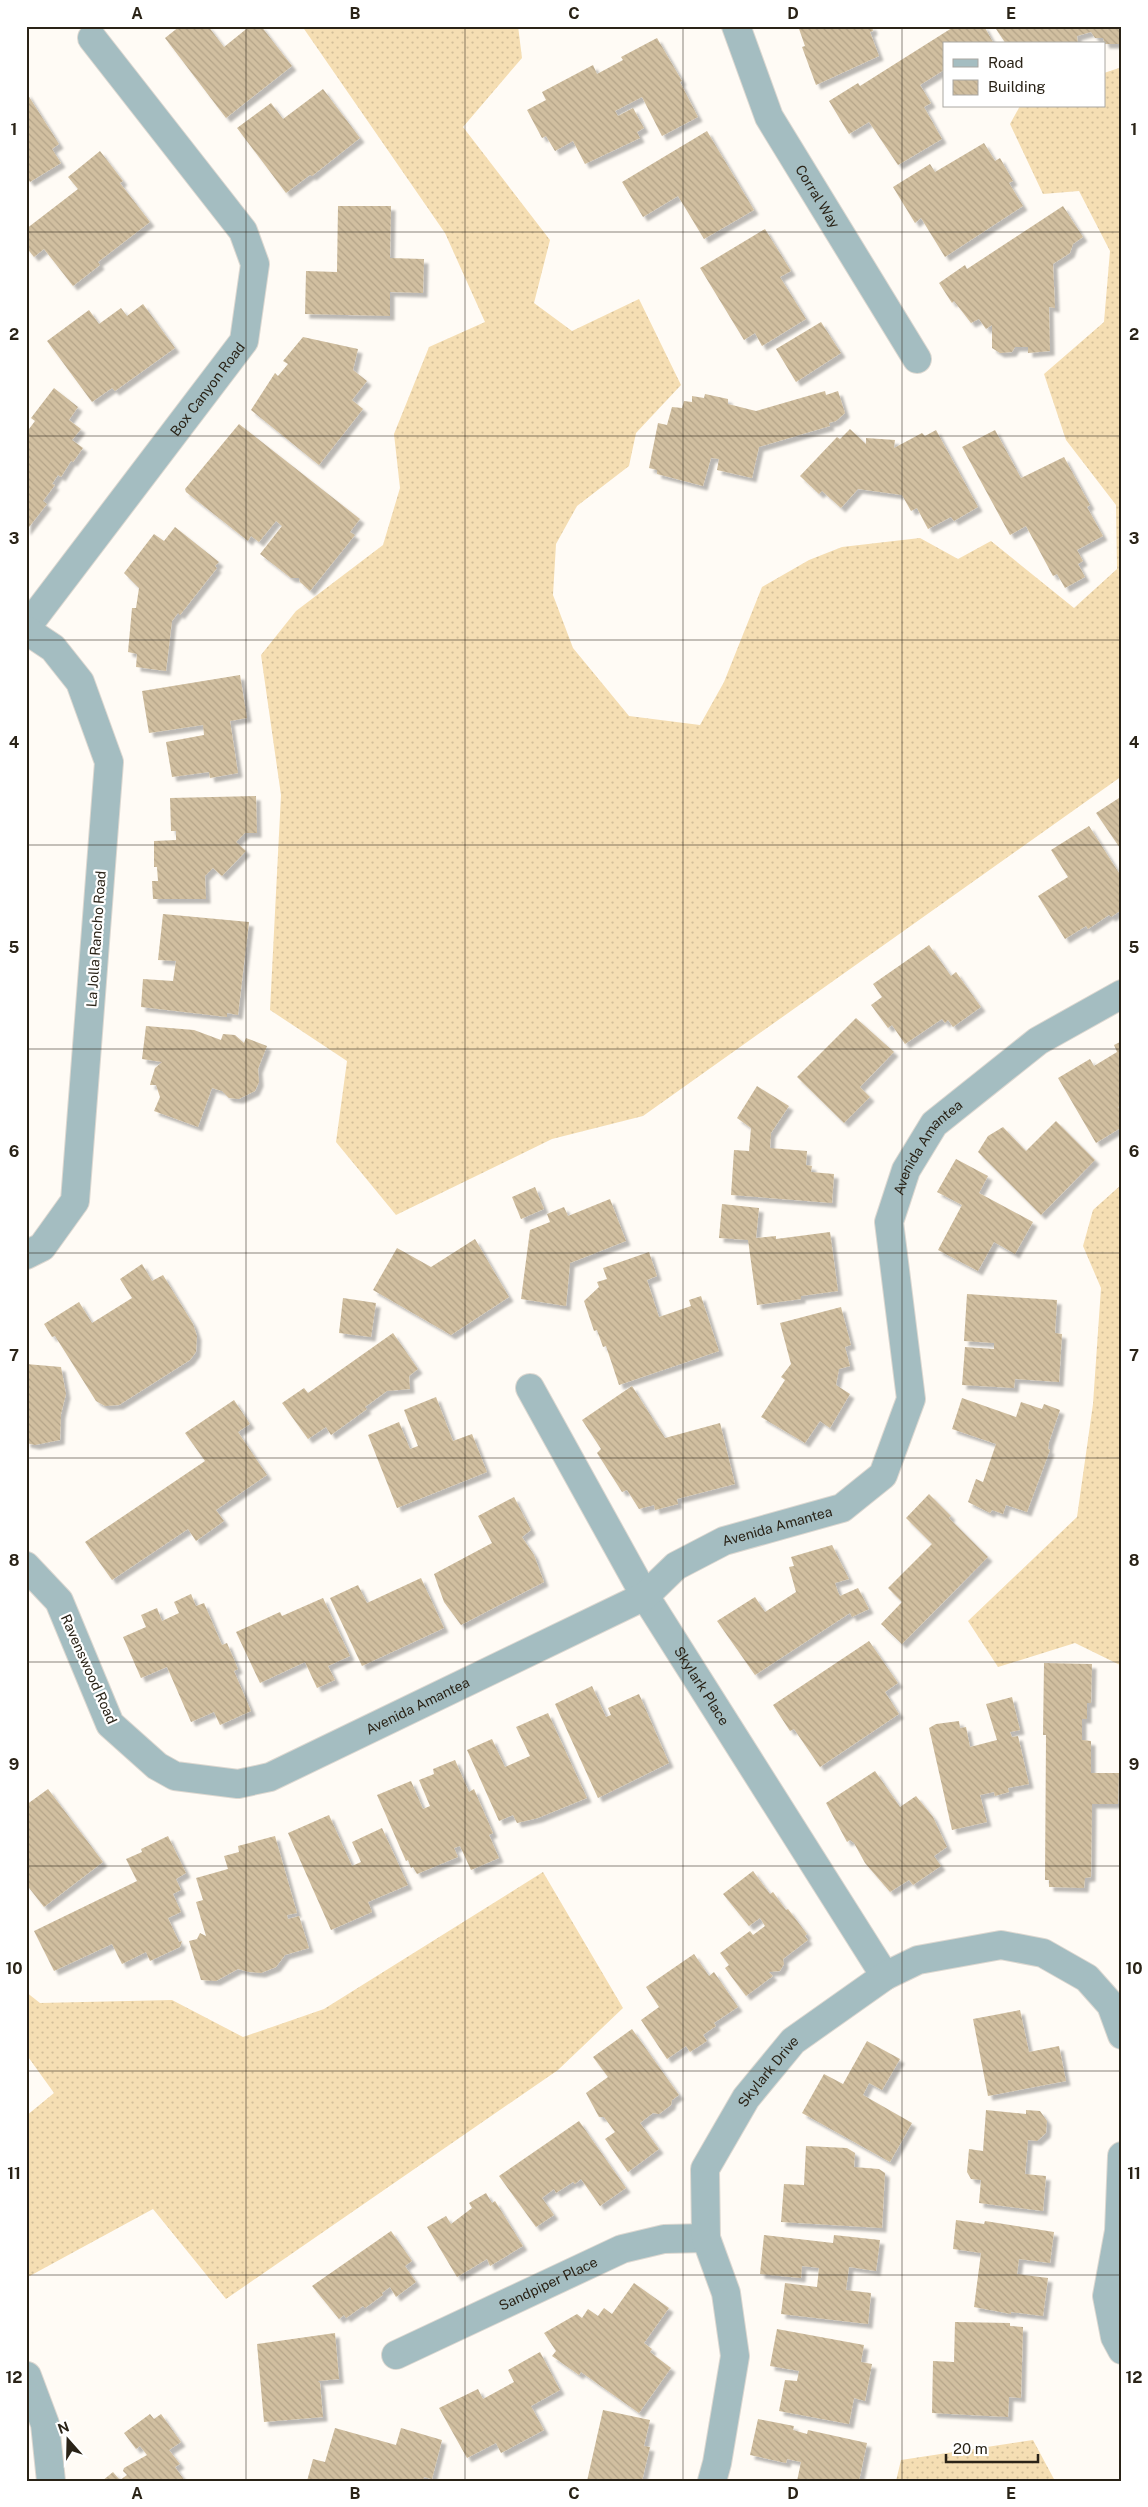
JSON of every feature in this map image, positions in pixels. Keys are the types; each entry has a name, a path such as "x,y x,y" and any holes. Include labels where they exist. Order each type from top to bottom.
{"street":[{"name":"Corral Way","path":"736,26 769,117 917,359"},
{"name":"Box Canyon Road","path":"26,629 244,341 255,264 243,231 92,38"},
{"name":"La Jolla Rancho Road","path":"26,629 54,648 80,682 109,762 75,1201 42,1247 26,1255"},
{"name":"Avenida Amantea","path":"157,1766 175,1776 238,1784 270,1777 645,1596 676,1566 724,1541 842,1508 882,1475 911,1400 889,1222 906,1170 934,1124 1038,1041 1122,994"},
{"name":"Skylark Place","path":"530,1388 645,1596 886,1976"},
{"name":"Ravenswood Road","path":"26,1566 59,1602 110,1724 157,1766"},
{"name":"Skylark Drive","path":"712,2481 717,2463 735,2356 726,2293 706,2238 705,2169 746,2098 793,2041 886,1976 918,1960 1001,1945 1042,1953 1087,1978 1111,2005 1122,2034"},
{"path":"1122,2156 1119,2232 1107,2296 1115,2337 1122,2350"},
{"name":"Sandpiper Place","path":"396,2355 622,2250 664,2239 706,2238"},
{"path":"27,2376 45,2424 51,2481"}],"shaded area":[{"path":"302,26 518,26 522,58 463,127 550,240 534,303 572,331 639,299 681,385 636,433 629,466 577,506 556,544 553,595 573,648 629,716 700,725 724,682 762,587 809,560 842,547 920,538 958,559 991,541 1074,608 1117,569 1116,505 1066,440 1044,374 1104,322 1110,251 1079,191 1043,194 1010,124 1019,108 1106,108 1106,72 1122,67 1122,776 643,1116 552,1139 396,1215 336,1142 347,1061 270,1010 281,795 261,655 296,611 383,545 400,488 394,434 429,347 485,322 445,233"},
{"path":"1122,1184 1122,1666 1075,1643 998,1667 968,1621 1077,1517 1093,1404 1101,1288 1083,1246 1093,1210"},
{"path":"543,1872 623,2008 558,2070 226,2299 153,2209 26,2278 26,2116 54,2093 26,2054 26,1992 40,2003 172,2000 243,2037 324,2009"},
{"path":"1033,2440 1055,2481 896,2481 901,2460"}],"building":[{"path":"180,26 208,26 224,47 250,26 261,26 292,66 226,118 165,38"},
{"path":"798,26 872,26 873,31 870,32 879,56 816,85 802,47 805,46"},
{"path":"955,26 984,26 993,42 943,42 943,71 920,85 931,103 924,107 942,139 898,165 869,122 849,134 829,101 858,83 860,86"},
{"path":"994,26 1122,26 1122,44 1106,44 1103,38 1095,38 1091,32 1077,36 1078,42 1005,42"},
{"path":"657,38 682,81 680,82 698,117 662,136 642,97 615,111 618,116 633,108 644,128 637,132 640,138 585,164 573,141 555,151 546,136 542,138 527,110 546,100 542,92 593,65 597,74 623,60 621,57"},
{"path":"323,89 360,138 312,176 310,175 286,193 237,128 271,103 283,119"},
{"path":"26,92 59,144 52,149 61,163 30,182 26,177"},
{"path":"707,131 754,210 704,239 678,196 643,217 622,182"},
{"path":"984,143 995,161 1000,158 1013,181 1009,183 1023,206 945,257 921,218 915,223 893,187 930,164 935,172"},
{"path":"100,151 123,181 120,183 150,222 98,262 100,265 73,286 44,249 34,257 26,247 26,229 78,189 68,177"},
{"path":"338,206 391,206 390,258 424,259 423,293 390,292 390,316 305,314 306,271 337,272"},
{"path":"1063,206 1083,237 1073,244 1070,253 1053,264 1055,308 1049,307 1050,351 1028,353 1028,347 1015,347 1012,352 1000,353 992,348 992,325 986,329 979,319 971,323 954,301 952,303 939,283 965,265 967,269"},
{"path":"765,229 791,271 780,277 806,319 762,346 755,333 744,340 700,268"},
{"path":"143,304 175,348 115,391 112,388 92,402 47,341 89,310 99,324 121,308 127,316"},
{"path":"821,322 841,353 796,382 776,349"},
{"path":"303,337 358,349 353,370 367,381 352,400 363,409 319,465 251,410 275,373 278,376 288,364 283,361"},
{"path":"54,388 78,407 69,420 81,429 72,440 83,448 73,462 71,461 61,477 58,475 52,484 55,485 43,501 47,504 26,531 26,433 35,421 31,418"},
{"path":"825,391 826,395 838,391 845,413 836,421 829,423 830,426 759,447 752,478 717,470 719,459 711,458 703,486 657,474 657,470 649,468 658,423 667,425 672,407 682,408 684,401 692,402 692,396 704,398 705,394 728,399 728,404 756,411"},
{"path":"239,424 360,519 350,532 355,535 310,591 300,582 299,578 291,578 260,554 282,526 276,521 259,542 251,536 248,541 186,492 185,489"},
{"path":"850,429 866,444 866,438 895,440 894,448 922,433 925,436 936,430 978,507 954,521 951,517 928,529 917,508 911,511 902,495 858,489 841,508 822,491 819,494 800,476 837,437 840,439"},
{"path":"995,430 1021,478 1064,457 1090,505 1087,507 1103,536 1077,550 1083,561 1078,564 1085,577 1065,588 1057,574 1053,576 1026,526 1010,535 962,447"},
{"path":"175,527 219,562 215,566 217,568 180,615 178,613 172,621 166,671 136,667 137,654 128,652 132,608 136,608 139,588 124,573 154,534 164,541"},
{"path":"240,675 247,718 230,721 238,773 210,778 209,772 172,777 166,742 204,735 203,725 149,733 142,691"},
{"path":"256,796 257,833 245,833 236,842 246,851 222,876 213,868 205,876 206,899 153,899 152,881 158,881 157,867 154,867 154,841 176,840 176,831 171,831 170,798"},
{"path":"1122,796 1122,851 1096,813"},
{"path":"1089,826 1119,873 1122,871 1122,914 1120,911 1111,917 1109,915 1088,929 1086,926 1065,939 1038,896 1068,877 1051,850"},
{"path":"163,914 249,922 238,1015 227,1013 227,1017 141,1007 143,979 173,981 176,961 158,960"},
{"path":"929,945 951,976 956,972 981,1007 953,1027 948,1020 945,1023 942,1019 905,1044 892,1025 888,1028 871,1005 882,997 873,984"},
{"path":"856,1018 894,1052 860,1087 870,1097 844,1123 797,1077"},
{"path":"146,1026 194,1030 221,1040 223,1034 235,1035 244,1043 246,1038 267,1046 258,1069 259,1082 255,1091 239,1099 229,1098 222,1091 212,1088 198,1127 154,1111 160,1097 156,1085 150,1085 155,1068 162,1062 142,1059"},
{"path":"1122,1041 1122,1105 1118,1107 1122,1113 1122,1127 1096,1143 1058,1078 1090,1059 1094,1066 1117,1052 1114,1045"},
{"path":"757,1086 789,1106 771,1133 770,1148 807,1151 806,1165 812,1166 811,1172 834,1174 832,1203 731,1195 734,1150 749,1151 751,1128 737,1118"},
{"path":"1056,1121 1095,1160 1041,1215 978,1152 988,1136 1003,1127 1026,1151"},
{"path":"956,1159 988,1176 979,1193 1033,1222 1015,1254 994,1242 978,1271 938,1250 962,1205 937,1192"},
{"path":"535,1187 544,1209 521,1219 512,1197"},
{"path":"610,1199 626,1241 570,1263 566,1306 521,1299 530,1230 550,1222 547,1214 564,1207 568,1216"},
{"path":"722,1204 759,1208 756,1238 776,1236 776,1239 830,1232 838,1291 801,1296 801,1299 757,1305 748,1240 719,1238"},
{"path":"475,1239 509,1297 451,1335 373,1290 397,1248 431,1267"},
{"path":"649,1252 657,1276 647,1280 659,1317 691,1306 689,1300 701,1296 719,1351 619,1385 606,1346 603,1347 597,1330 594,1331 584,1301 599,1287 597,1282 607,1279 603,1268"},
{"path":"142,1264 152,1281 163,1275 193,1324 197,1336 196,1352 190,1360 119,1405 105,1406 96,1401 55,1336 52,1337 44,1324 79,1302 92,1323 132,1298 120,1279"},
{"path":"967,1294 1057,1300 1055,1333 1062,1334 1059,1382 1015,1379 1014,1388 962,1385 965,1347 994,1349 994,1343 964,1341"},
{"path":"343,1298 376,1303 371,1337 339,1333"},
{"path":"841,1307 851,1345 845,1347 850,1366 839,1369 836,1385 850,1394 830,1428 820,1421 805,1443 761,1417 785,1380 781,1377 791,1364 780,1323"},
{"path":"393,1333 418,1369 409,1376 410,1389 387,1391 365,1407 367,1409 331,1435 326,1427 308,1439 282,1403 304,1388 308,1393"},
{"path":"26,1364 61,1367 66,1394 61,1414 60,1440 35,1445 26,1443"},
{"path":"632,1386 665,1438 720,1423 735,1484 677,1499 678,1504 655,1510 654,1505 639,1509 627,1490 622,1492 597,1453 601,1449 582,1420"},
{"path":"436,1397 453,1441 472,1434 487,1472 397,1508 368,1435 399,1422 410,1449 418,1446 404,1410"},
{"path":"962,1398 1016,1417 1021,1402 1042,1409 1044,1404 1060,1410 1049,1442 1048,1449 1050,1450 1027,1512 1006,1505 1003,1514 992,1510 990,1513 968,1502 976,1479 983,1482 996,1444 952,1429"},
{"path":"234,1400 250,1424 238,1432 267,1475 216,1510 224,1521 196,1541 188,1529 112,1580 85,1542 205,1461 185,1433"},
{"path":"929,1494 951,1516 949,1518 988,1557 902,1644 881,1624 902,1602 888,1588 932,1544 906,1518"},
{"path":"514,1497 531,1530 522,1537 534,1555 544,1582 461,1625 444,1602 434,1574 492,1543 478,1516"},
{"path":"832,1545 849,1579 835,1583 840,1596 858,1588 869,1609 852,1617 850,1613 755,1675 717,1621 755,1597 765,1612 796,1592 789,1567 794,1566 791,1557"},
{"path":"421,1578 444,1628 362,1666 330,1598 358,1585 367,1603"},
{"path":"191,1594 196,1606 204,1603 222,1645 227,1643 238,1669 234,1671 251,1711 220,1725 214,1712 191,1722 167,1667 141,1678 123,1637 146,1627 141,1615 157,1608 162,1621 179,1613 174,1602"},
{"path":"323,1598 350,1656 328,1666 335,1680 317,1688 305,1662 260,1683 236,1632 280,1612 282,1616"},
{"path":"869,1641 898,1683 885,1692 899,1714 820,1767 794,1729 790,1731 773,1705"},
{"path":"1044,1663 1092,1664 1091,1703 1087,1703 1087,1719 1082,1719 1082,1740 1091,1741 1091,1773 1119,1773 1118,1804 1092,1804 1091,1877 1085,1878 1084,1888 1049,1887 1049,1880 1045,1880 1046,1735 1043,1735"},
{"path":"592,1686 606,1717 611,1715 608,1708 639,1694 669,1763 598,1798 555,1704"},
{"path":"1012,1697 1020,1730 1010,1732 1012,1737 1018,1736 1029,1784 1008,1788 1009,1792 995,1796 994,1792 980,1795 987,1822 952,1830 929,1728 936,1724 959,1721 960,1728 966,1727 970,1747 997,1740 986,1704"},
{"path":"548,1713 587,1798 538,1818 517,1823 513,1815 499,1821 467,1750 492,1739 505,1767 530,1756 516,1727"},
{"path":"455,1760 469,1792 474,1789 493,1833 489,1835 499,1858 471,1870 460,1846 454,1848 458,1857 417,1874 413,1867 411,1868 408,1860 406,1861 377,1795 411,1781 423,1809 430,1806 419,1780 434,1774 433,1769"},
{"path":"875,1771 900,1807 916,1796 933,1817 947,1847 934,1856 941,1866 913,1885 909,1880 890,1892 865,1863 854,1843 850,1840 847,1842 826,1803"},
{"path":"48,1789 103,1862 44,1907 26,1884 26,1805"},
{"path":"329,1815 352,1866 361,1862 352,1842 382,1828 408,1885 368,1902 372,1912 331,1930 288,1833"},
{"path":"168,1836 186,1873 176,1879 181,1890 173,1894 181,1912 168,1918 179,1942 182,1941 180,1947 150,1961 146,1952 122,1964 112,1944 54,1971 34,1931 137,1881 126,1859 142,1852 141,1849"},
{"path":"275,1836 297,1913 287,1915 288,1919 299,1916 309,1948 285,1955 276,1967 261,1973 238,1969 216,1981 201,1980 189,1941 197,1939 200,1933 206,1936 196,1902 203,1900 196,1878 228,1869 224,1856 239,1852 238,1846"},
{"path":"753,1871 770,1894 773,1892 786,1910 788,1909 807,1934 805,1936 808,1940 783,1959 784,1964 780,1971 769,1972 773,1976 746,1996 725,1968 729,1965 720,1953 750,1931 753,1935 765,1926 760,1918 749,1926 723,1894"},
{"path":"694,1954 709,1976 714,1972 738,2007 714,2023 716,2026 703,2035 707,2041 690,2052 686,2046 667,2059 641,2020 659,2007 646,1987"},
{"path":"1020,2010 1029,2052 1059,2046 1066,2081 988,2096 973,2019"},
{"path":"632,2029 679,2095 672,2100 671,2105 659,2114 653,2113 640,2123 659,2149 628,2172 605,2139 615,2132 604,2117 599,2117 586,2093 608,2077 593,2057"},
{"path":"867,2041 900,2059 882,2090 869,2083 863,2095 912,2123 890,2162 802,2113 824,2074 843,2084"},
{"path":"986,2110 1026,2114 1026,2110 1040,2111 1047,2121 1046,2133 1037,2141 1028,2140 1025,2174 1046,2176 1043,2211 979,2203 981,2180 971,2179 967,2172 969,2149 983,2151"},
{"path":"579,2121 626,2188 600,2206 581,2179 556,2193 554,2189 542,2198 554,2215 536,2227 499,2176"},
{"path":"806,2146 847,2148 855,2153 854,2167 879,2169 885,2173 882,2228 781,2222 784,2184 804,2185"},
{"path":"486,2193 492,2203 495,2201 523,2246 490,2266 487,2259 457,2277 427,2227 446,2216 451,2224 472,2208 469,2203"},
{"path":"956,2220 984,2224 985,2221 1054,2232 1050,2263 1019,2259 1017,2274 1048,2278 1043,2316 1011,2312 1011,2314 974,2307 981,2253 953,2249"},
{"path":"391,2231 412,2261 405,2266 416,2282 396,2297 390,2287 382,2293 383,2295 365,2308 363,2306 346,2318 344,2315 339,2319 312,2286"},
{"path":"764,2235 833,2243 834,2235 880,2240 876,2271 849,2267 846,2290 871,2293 868,2324 781,2314 785,2283 817,2287 819,2268 802,2266 801,2278 760,2274"},
{"path":"634,2283 669,2308 644,2343 652,2349 650,2352 671,2368 639,2413 581,2372 579,2375 552,2356 556,2351 544,2333 577,2314 582,2318 588,2309 598,2316 604,2308 612,2314"},
{"path":"955,2322 1010,2323 1010,2326 1023,2327 1021,2398 1009,2397 1008,2417 932,2413 933,2361 954,2362"},
{"path":"777,2329 864,2345 861,2362 872,2364 865,2401 854,2398 849,2424 779,2411 785,2380 797,2381 799,2371 770,2366"},
{"path":"335,2333 339,2379 318,2381 320,2383 323,2417 264,2422 257,2344"},
{"path":"540,2352 560,2390 531,2406 544,2430 501,2453 496,2443 467,2458 439,2408 478,2389 483,2399 514,2382 508,2370"},
{"path":"603,2410 650,2420 644,2446 650,2447 642,2481 587,2481"},
{"path":"150,2414 154,2419 161,2414 181,2442 169,2450 180,2464 175,2467 185,2481 102,2481 113,2472 120,2480 127,2475 123,2471 124,2468 147,2455 140,2446 136,2449 124,2433"},
{"path":"758,2419 794,2426 793,2430 807,2434 808,2430 867,2443 859,2481 797,2481 801,2462 787,2459 786,2463 750,2455"},
{"path":"335,2428 396,2445 401,2428 442,2440 432,2479 424,2477 423,2481 307,2481 313,2459 325,2462"}]}
